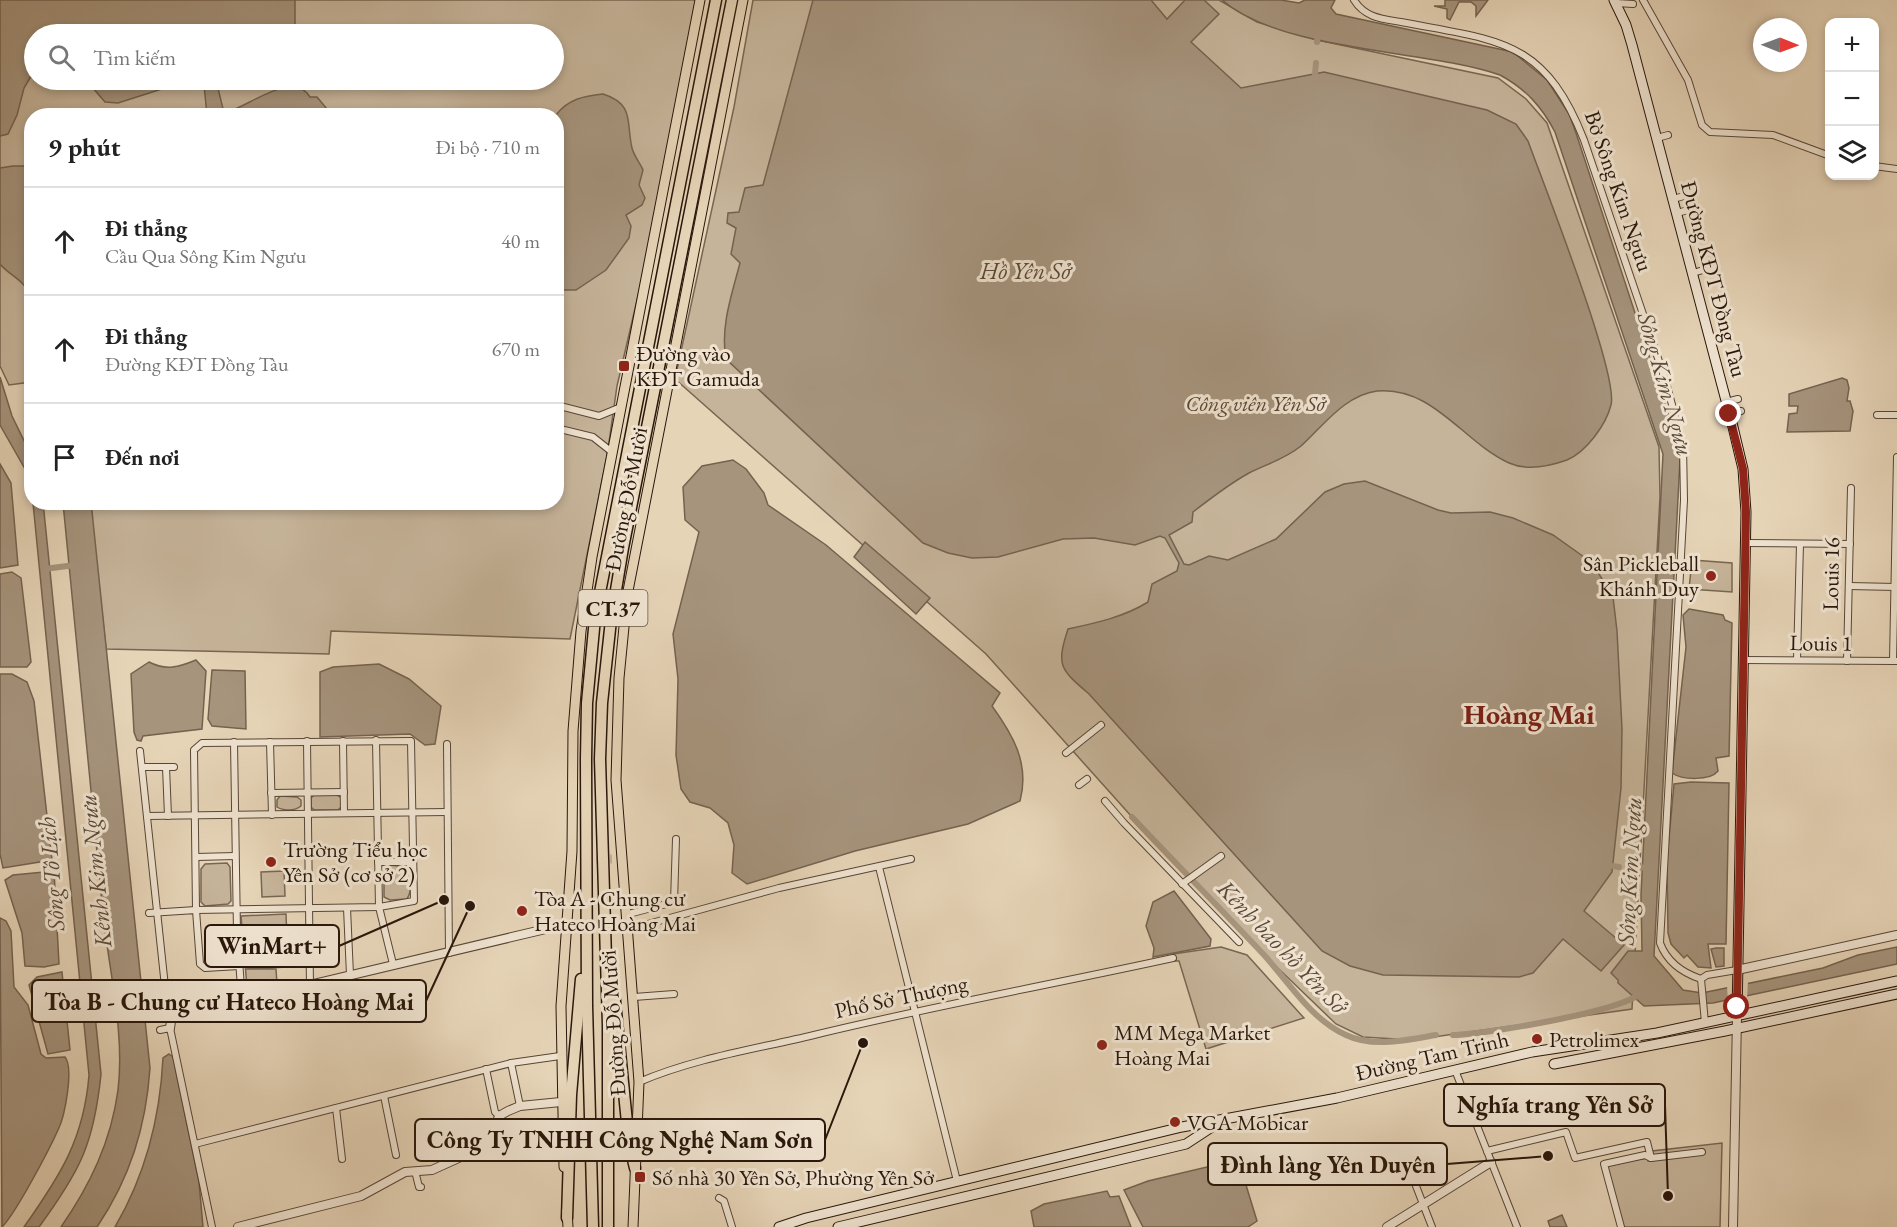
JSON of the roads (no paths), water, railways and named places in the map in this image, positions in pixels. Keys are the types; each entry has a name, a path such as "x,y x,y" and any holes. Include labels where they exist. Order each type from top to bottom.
{"highway":[{"name":"CT.37","path":"593,1227 587,1018 587,725 595,618 716,0"},
{"name":"CT.37","path":"608,1227 608,1025 600,759 602,703 611,620 641,454 732,0"},
{"path":"567,1222 571,1095 588,910"},
{"path":"604,923 620,1040 629,1143 635,1168"}],"main road":[{"name":"Đường Đỗ Mười","path":"567,1222 560,1056 572,860 573,734 578,658 592,556 700,0"},
{"name":"Đường Đỗ Mười","path":"633,1227 639,1082 638,998 617,859 616,780 616,734 627,596 743,0"},
{"name":"Đường KĐT Đồng Tàu","path":"1615,2 1626,25 1657,138 1743,469 1746,543 1737,1017"},
{"path":"572,860 583,860"},
{"name":"Đường Tam Trinh","path":"780,1227 852,1207 1150,1134 1336,1098 1565,1046 1737,1017 1897,981"},
{"path":"1554,1064 1740,1028 1897,994"},
{"path":"1565,1046 1567,1061"},
{"name":"Đường Tam Trinh","path":"838,1227 857,1225 1186,1144 1222,1121"},
{"path":"852,1207 857,1225"}],"street":[{"name":"Bờ Sông Kim Ngưu","path":"1354,0 1363,12 1382,19 1495,42 1520,51 1559,87 1570,105 1584,140 1665,379 1683,445 1684,500 1660,943 1669,960 1688,975 1701,979"},
{"path":"1643,0 1688,80 1702,125 1710,132 1773,135 1825,154"},
{"path":"1615,2 1633,4"},
{"path":"1657,138 1668,135"},
{"path":"1879,166 1897,167"},
{"path":"1673,199 1684,196"},
{"path":"1677,213 1688,210"},
{"path":"1692,273 1703,270"},
{"path":"1726,402 1738,399"},
{"path":"564,407 598,416 621,407"},
{"path":"1729,414 1741,411"},
{"path":"1877,415 1897,416"},
{"path":"564,430 593,437 612,452"},
{"path":"1895,661 1897,457"},
{"name":"Louis 16","path":"1847,661 1851,488"},
{"path":"1746,543 1850,544"},
{"path":"1797,660 1800,544"},
{"path":"1849,586 1896,587"},
{"name":"Louis 1","path":"1744,660 1895,661"},
{"path":"1066,753 1101,725"},
{"path":"376,740 378,907 393,964"},
{"path":"270,741 272,814"},
{"path":"307,741 307,909 310,986"},
{"path":"343,741 344,813"},
{"path":"149,913 196,910 378,907 414,901 411,741 202,743 194,750 196,910 201,966 239,966"},
{"path":"234,742 236,910 242,1001"},
{"path":"447,744 449,953"},
{"path":"140,751 166,996 172,1015 170,1028 212,1227"},
{"path":"142,767 174,767"},
{"path":"165,767 168,816"},
{"path":"1079,785 1087,779"},
{"path":"271,793 344,792"},
{"path":"1105,801 1185,882 1239,942"},
{"path":"147,816 447,812"},
{"path":"625,915 674,902 676,840"},
{"path":"196,857 235,856"},
{"path":"1185,882 1221,856"},
{"path":"626,930 779,888 911,859"},
{"path":"378,862 413,862"},
{"path":"879,867 957,1181"},
{"path":"347,908 350,975"},
{"path":"172,1015 310,986 393,964 449,953 567,924"},
{"path":"1705,1023 1700,988 1701,979 1707,975 1737,974 1897,935"},
{"name":"Phố Sở Thượng","path":"639,1082 664,1072 717,1058 915,1011 1173,958"},
{"path":"638,998 674,994"},
{"path":"1740,1028 1753,1013"},
{"path":"1733,1227 1737,1042 1740,1028 1737,1017"},
{"path":"160,1030 170,1028"},
{"path":"195,1144 486,1069 560,1056"},
{"path":"511,1063 520,1106"},
{"path":"486,1069 495,1112 499,1116"},
{"path":"1455,1070 1517,1227"},
{"path":"384,1096 396,1155"},
{"path":"238,1227 345,1202 405,1172 432,1170 485,1146 492,1137 499,1116 520,1106 561,1101"},
{"path":"336,1108 342,1159"},
{"path":"1487,1151 1566,1132 1575,1158 1647,1142 1651,1158"},
{"path":"1620,1227 1604,1164 1645,1155 1651,1158 1702,1152"},
{"path":"1387,1227 1491,1162"},
{"path":"1409,1168 1432,1227"},
{"path":"415,1171 419,1187 421,1187"},
{"path":"719,1198 724,1202 732,1227"}],"water":[{"path":"0,0 295,0 295,24 24,24 24,88 17,115 8,134 0,136"},
{"name":"Hồ Yên Sở","path":"813,0 1151,0 1167,19 1185,0 1204,0 1219,14 1191,42 1241,88 1324,72 1487,110 1516,124 1528,141 1578,277 1604,357 1611,405 1605,421 1594,437 1581,451 1567,460 1538,467 1523,467 1492,454 1447,417 1415,397 1397,392 1377,391 1355,398 1345,405 1295,451 1227,486 1193,512 1192,522 1169,535 1184,564 1189,565 1209,556 1228,560 1276,539 1325,492 1344,484 1365,481 1438,510 1451,513 1490,512 1513,518 1553,535 1584,557 1599,574 1613,597 1622,729 1621,788 1612,872 1584,911 1624,945 1601,971 1563,939 1533,973 1519,977 1383,975 1350,966 1322,951 1089,694 1066,672 1063,666 1062,651 1068,629 1110,619 1139,607 1148,602 1152,584 1177,571 1179,563 1165,538 1160,536 1135,545 1094,538 1063,539 998,557 972,558 948,553 923,543 726,359 726,323 740,263 731,254 736,228 727,223 728,213 739,212 745,188 763,185"},
{"path":"1222,0 1281,0 1299,3 1305,0 1335,0 1331,8 1336,14 1513,52 1547,80 1569,114 1576,133 1676,438 1680,460 1654,956 1683,990 1702,993 1823,968 1858,955 1897,947 1897,964 1713,1003 1644,1006 1618,983 1611,973 1628,951 1642,951 1641,895 1663,454 1555,132 1532,99 1518,86 1500,75 1469,66 1316,40 1280,30 1248,17"},
{"path":"1445,0 1488,0 1476,16 1476,6 1471,2 1459,2 1450,20 1447,18 1447,9 1434,6 1445,6"},
{"path":"95,90 159,90 118,103 105,102"},
{"path":"204,90 218,90 223,108 206,108"},
{"path":"276,90 303,90 310,97 317,97 326,108 237,108"},
{"path":"603,94 613,98 625,109 632,148 643,170 639,185 645,198 642,205 626,215 631,226 629,238 606,270 576,290 564,290 563,108 577,99"},
{"path":"24,166 24,285 0,264 0,168"},
{"path":"0,377 12,416 24,441 24,467 0,425"},
{"path":"1842,378 1847,380 1849,388 1847,401 1850,401 1853,411 1850,431 1787,432 1789,414 1797,413 1798,406 1789,406 1789,394"},
{"path":"733,460 746,469 764,493 768,505 826,545 1000,693 992,706 1018,750 1023,775 1020,801 968,824 855,851 747,884 732,873 734,845 728,823 710,808 690,802 681,789 676,755 678,679 673,634 699,532 685,520 683,487 702,466"},
{"path":"0,464 11,483 18,565 0,568"},
{"path":"34,510 44,510 101,1074 94,1120 83,1156 75,1172 39,1227 24,1227 49,1191 76,1138 82,1119 89,1075"},
{"path":"64,510 92,510 150,1068 145,1111 140,1131 127,1171 109,1209 97,1227 61,1227 98,1162 115,1109 118,1090 120,1068 118,1024 103,914"},
{"path":"865,542 930,598 916,614 854,557"},
{"path":"12,572 21,578 31,662 27,667 0,667 0,574"},
{"path":"1689,609 1723,615 1725,620 1732,623 1729,756 1716,758 1718,771 1703,778 1682,777 1672,773 1686,647 1683,615"},
{"path":"196,660 206,671 202,729 143,736 141,741 137,740 134,732 131,674 149,662 172,667"},
{"path":"379,664 409,679 441,706 435,744 425,745 410,734 320,737 320,672 333,667"},
{"path":"212,670 245,671 246,729 212,726 208,719"},
{"path":"0,674 12,674 27,682 34,701 52,860 3,868 0,854"},
{"path":"1729,783 1726,944 1708,944 1711,968 1698,967 1687,955 1684,958 1671,944 1668,933 1667,860 1674,784"},
{"name":"Sông Tô Lịch","path":"54,871 59,964 44,967 25,966 22,933 5,880 13,875"},
{"path":"1174,891 1211,939 1210,946 1153,957 1154,948 1146,926 1153,902"},
{"path":"0,918 6,921 11,931 14,987 28,1005 41,1054 46,1058 65,1057 69,1071 66,1104 58,1130 40,1166 2,1227"},
{"path":"1724,948 1724,966 1716,967 1711,949"},
{"path":"62,972 70,1050 48,1054 29,985 37,977"},
{"path":"169,1054 173,1057 199,1182 203,1227 115,1227 135,1187 150,1146 159,1103 163,1058"},
{"path":"1232,1161 1242,1172 1257,1221 1248,1227 1143,1227 1124,1190 1148,1181"},
{"path":"1107,1191 1110,1197 1119,1196 1131,1227 1034,1227 1031,1211 1044,1204"},
{"path":"1562,1215 1567,1227 1550,1227 1548,1221"}],"waterway":[{"path":"1317,42 1318,30"},
{"path":"1315,74 1316,63"},
{"path":"44,569 75,565"},
{"name":"Kênh bao hồ Yên Sở","path":"1132,817 1265,956 1322,1020 1346,1035 1367,1041 1402,1041 1436,1035"},
{"name":"Sông Kim Ngưu","path":"1613,866 1619,867"},
{"name":"Sông Kim Ngưu","path":"1637,867 1649,868"},
{"name":"Kênh bao hồ Yên Sở","path":"1453,1035 1552,1021 1607,1007 1641,993"}],"tunnel":[{"path":"583,860 612,859"}],"place":[{"name":"Đường vào KĐT Gamuda","path":"624,366"},
{"name":"Sân Pickleball Khánh Duy","path":"1711,576"},
{"name":"Trường Tiểu học Yên Sở (cơ sở 2)","path":"271,862"},
{"name":"WinMart+","path":"444,900"},
{"name":"Tòa B - Chung cư Hateco Hoàng Mai","path":"470,906"},
{"name":"Tòa A - Chung cư Hateco Hoàng Mai","path":"522,911"},
{"name":"Petrolimex","path":"1537,1039"},
{"name":"Công Ty TNHH Công Nghệ Nam Sơn","path":"863,1043"},
{"name":"MM Mega Market Hoàng Mai","path":"1102,1045"},
{"name":"VGA Mobicar","path":"1175,1122"},
{"name":"Đình làng Yên Duyên","path":"1548,1156"},
{"name":"Số nhà 30 Yên Sở, Phường Yên Sở","path":"640,1177"},
{"name":"Nghĩa trang Yên Sở","path":"1668,1196"}],"district":[{"name":"Hoàng Mai","path":"1529,714"}],"park label":[{"name":"Công viên Yên Sở","path":"1256,403"}],"water label":[{"name":"Kênh Kim Ngưu","path":"95,871"}]}
